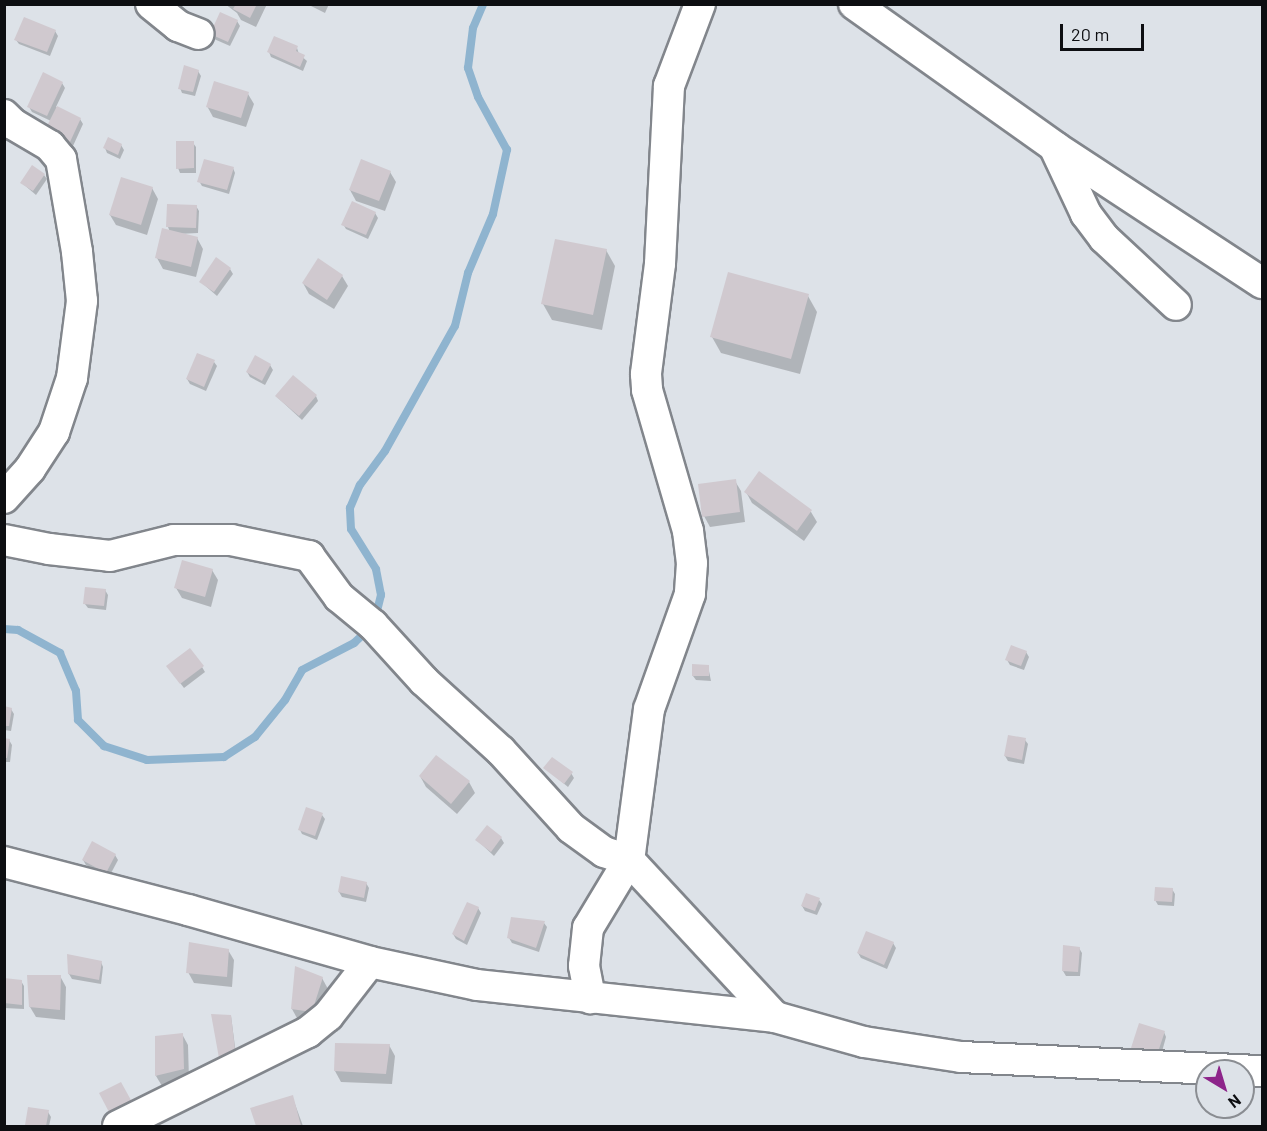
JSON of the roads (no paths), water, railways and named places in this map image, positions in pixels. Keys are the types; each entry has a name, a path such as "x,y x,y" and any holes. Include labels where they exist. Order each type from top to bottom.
{"street":[{"path":"151,4 178,26 199,34"},
{"path":"590,998 584,966 588,928 629,860 649,709 690,594 692,563 688,531 647,390 646,374 660,264 669,86 700,4"},
{"path":"854,4 1055,147 1263,283"},
{"path":"4,116 50,146 61,159 77,252 82,301 72,378 54,432 30,469 4,498"},
{"path":"1055,147 1086,214 1104,238 1176,305"},
{"path":"4,540 49,549 110,556 174,540 231,540 309,556 339,597 373,625 424,681 501,751 571,828 604,852 629,860 776,1017"},
{"path":"4,862 188,909 370,962 477,986 776,1017 864,1042 961,1057 1263,1071"},
{"path":"118,1126 308,1032 328,1016 370,962"}],"waterway":[{"path":"375,619 381,595 376,569 351,529 350,508 360,485 385,451 455,326 468,273 493,214 507,150 478,97 468,68 473,28 483,4"},
{"path":"4,629 18,630 60,653 76,691 78,720 104,746 147,760 224,757 255,737 285,700 302,670 354,643 369,629"}]}
